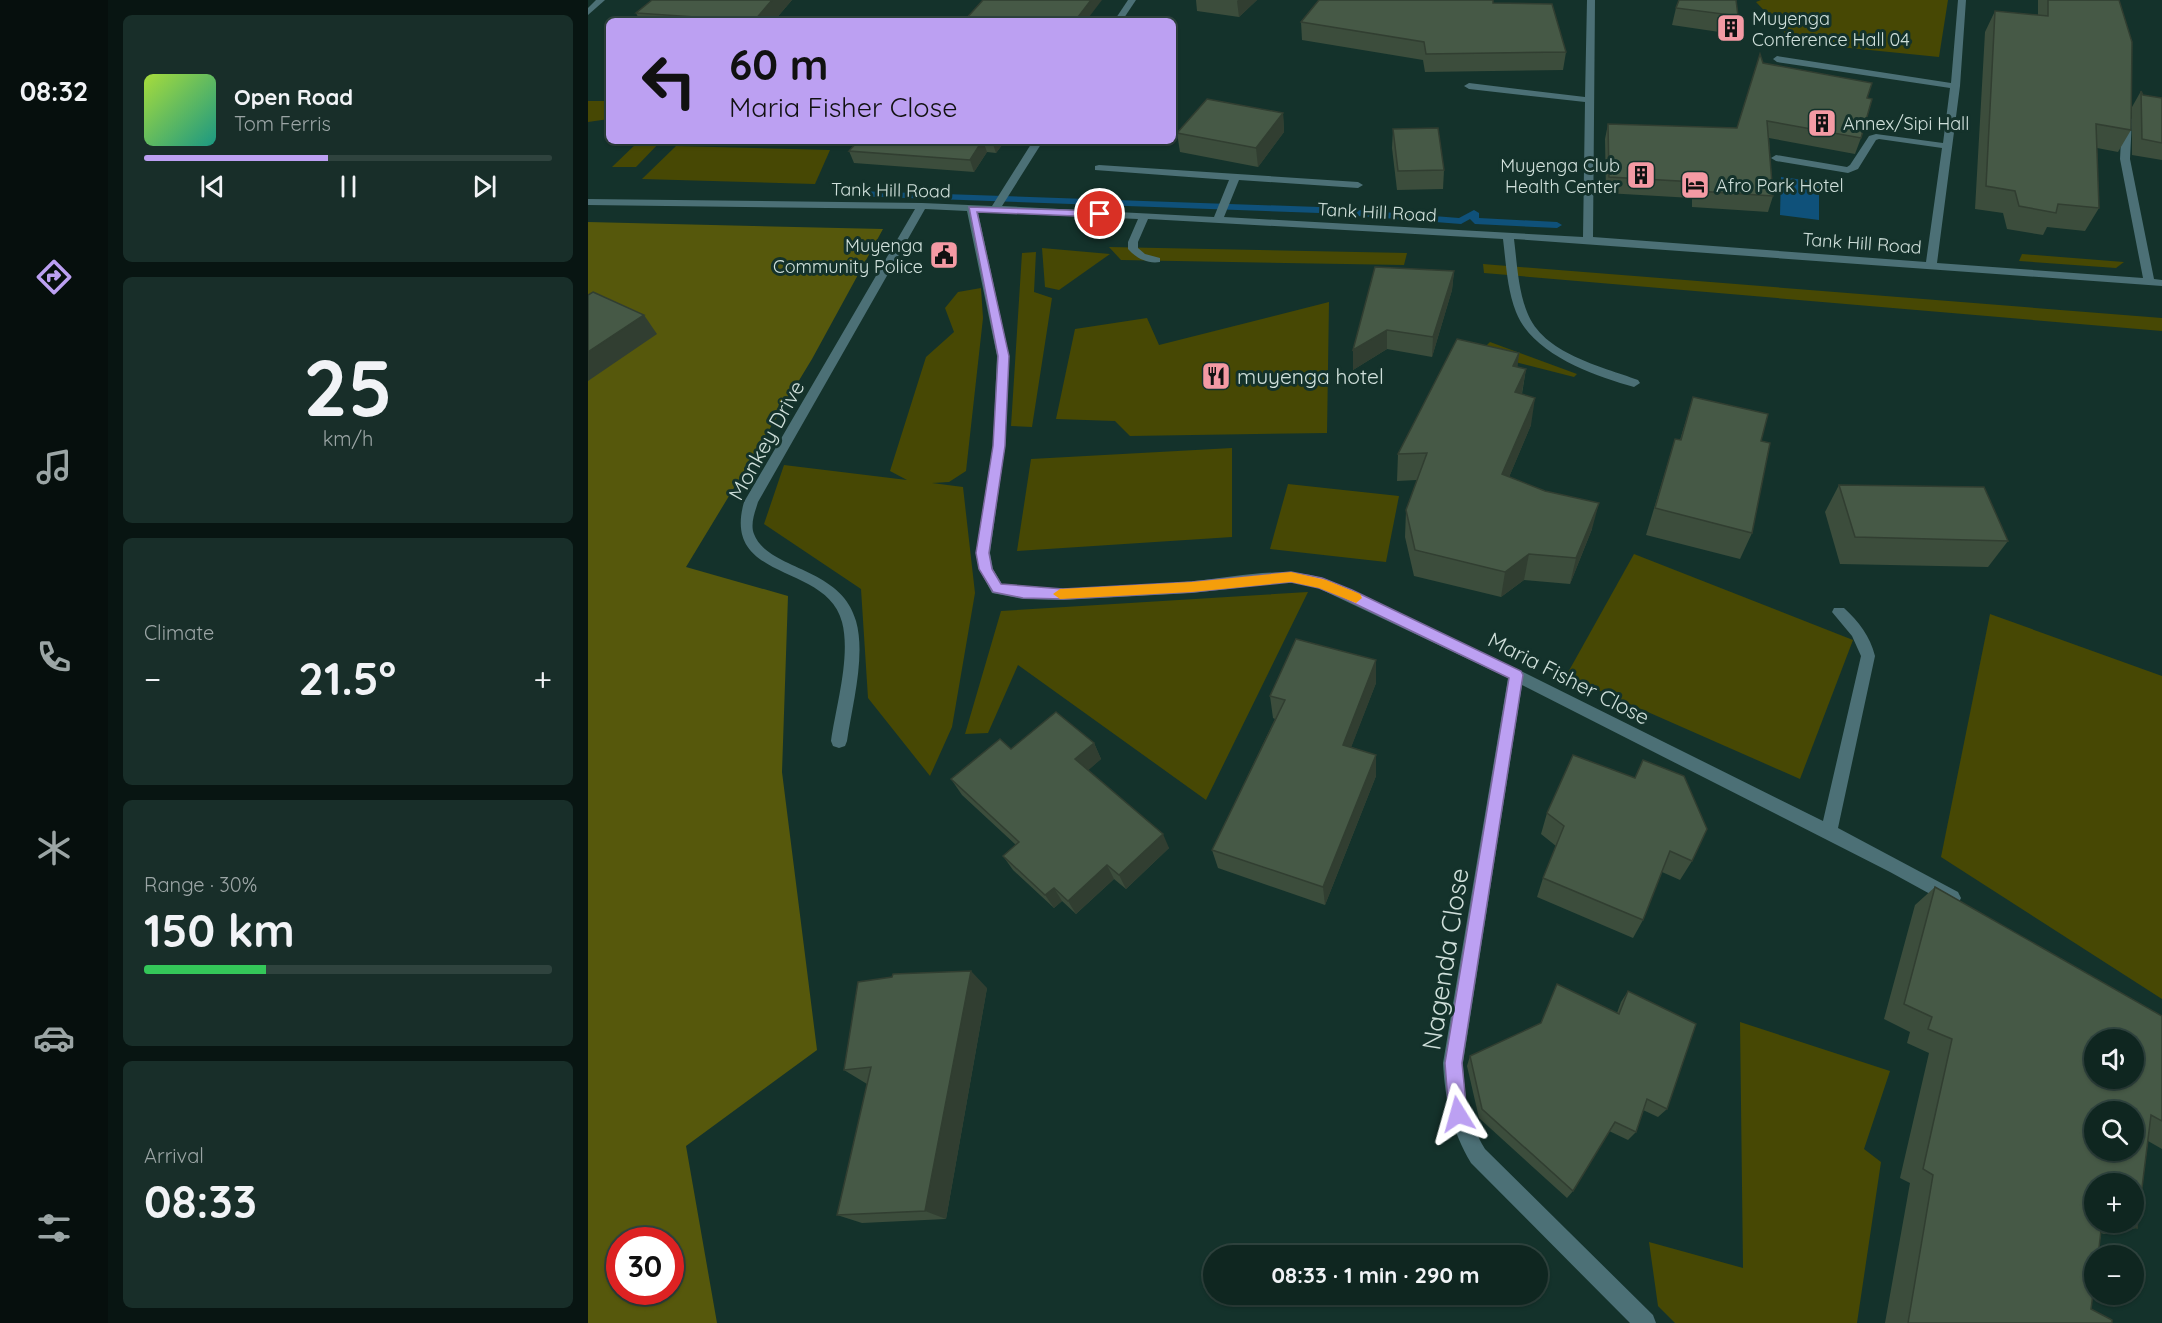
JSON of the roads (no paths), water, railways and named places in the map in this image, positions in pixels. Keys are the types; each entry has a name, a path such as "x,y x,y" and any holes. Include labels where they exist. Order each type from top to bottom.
{"street":[{"path":"588,12 601,0"},
{"path":"1120,18 1132,0"},
{"path":"1588,240 1591,0"},
{"path":"1931,264 1955,86 1962,0"},
{"path":"1777,59 1955,86"},
{"path":"1468,86 1590,100"},
{"path":"2127,106 2126,159 2149,282"},
{"path":"1776,158 1841,171 1854,167 1872,138 1880,136 1946,146"},
{"path":"995,209 1036,144"},
{"path":"1099,168 1234,179 1358,185"},
{"path":"1218,220 1234,179"},
{"name":"Tank Hill Road","path":"588,202 922,206 1144,216 1588,240 2162,283"},
{"name":"Monkey Drive","path":"838,741 851,642 849,620 840,603 826,588 756,548 748,537 746,520 751,502 922,206"},
{"name":"Maria Fisher Close","path":"972,209 1003,356 999,446 983,553 986,569 997,589 1023,593 1063,594 1192,587 1291,577 1322,583 1516,675 1830,832 1966,906"},
{"path":"1144,216 1133,242 1133,249 1141,256 1156,260"},
{"path":"1508,236 1522,315 1532,330 1548,345 1568,356 1634,384"},
{"path":"1830,832 1868,656 1865,642 1858,630 1839,612"},
{"name":"Nagenda Close","path":"1516,675 1453,1063 1454,1098 1461,1130 1478,1156 1645,1323"}],"water":[{"path":"1781,177 1819,182 1819,220 1780,215"}],"waterway":[{"path":"856,194 1319,210 1461,221 1474,213 1475,221 1557,225"}],"place":[{"name":"Muyenga Conference Hall 04","path":"1731,28"},
{"name":"Annex/Sipi Hall","path":"1822,123"},
{"name":"Muyenga Club Health Center","path":"1641,175"},
{"name":"Afro Park Hotel","path":"1695,185"},
{"name":"Muyenga Community Police","path":"944,255"},
{"name":"muyenga hotel","path":"1216,376"}]}
